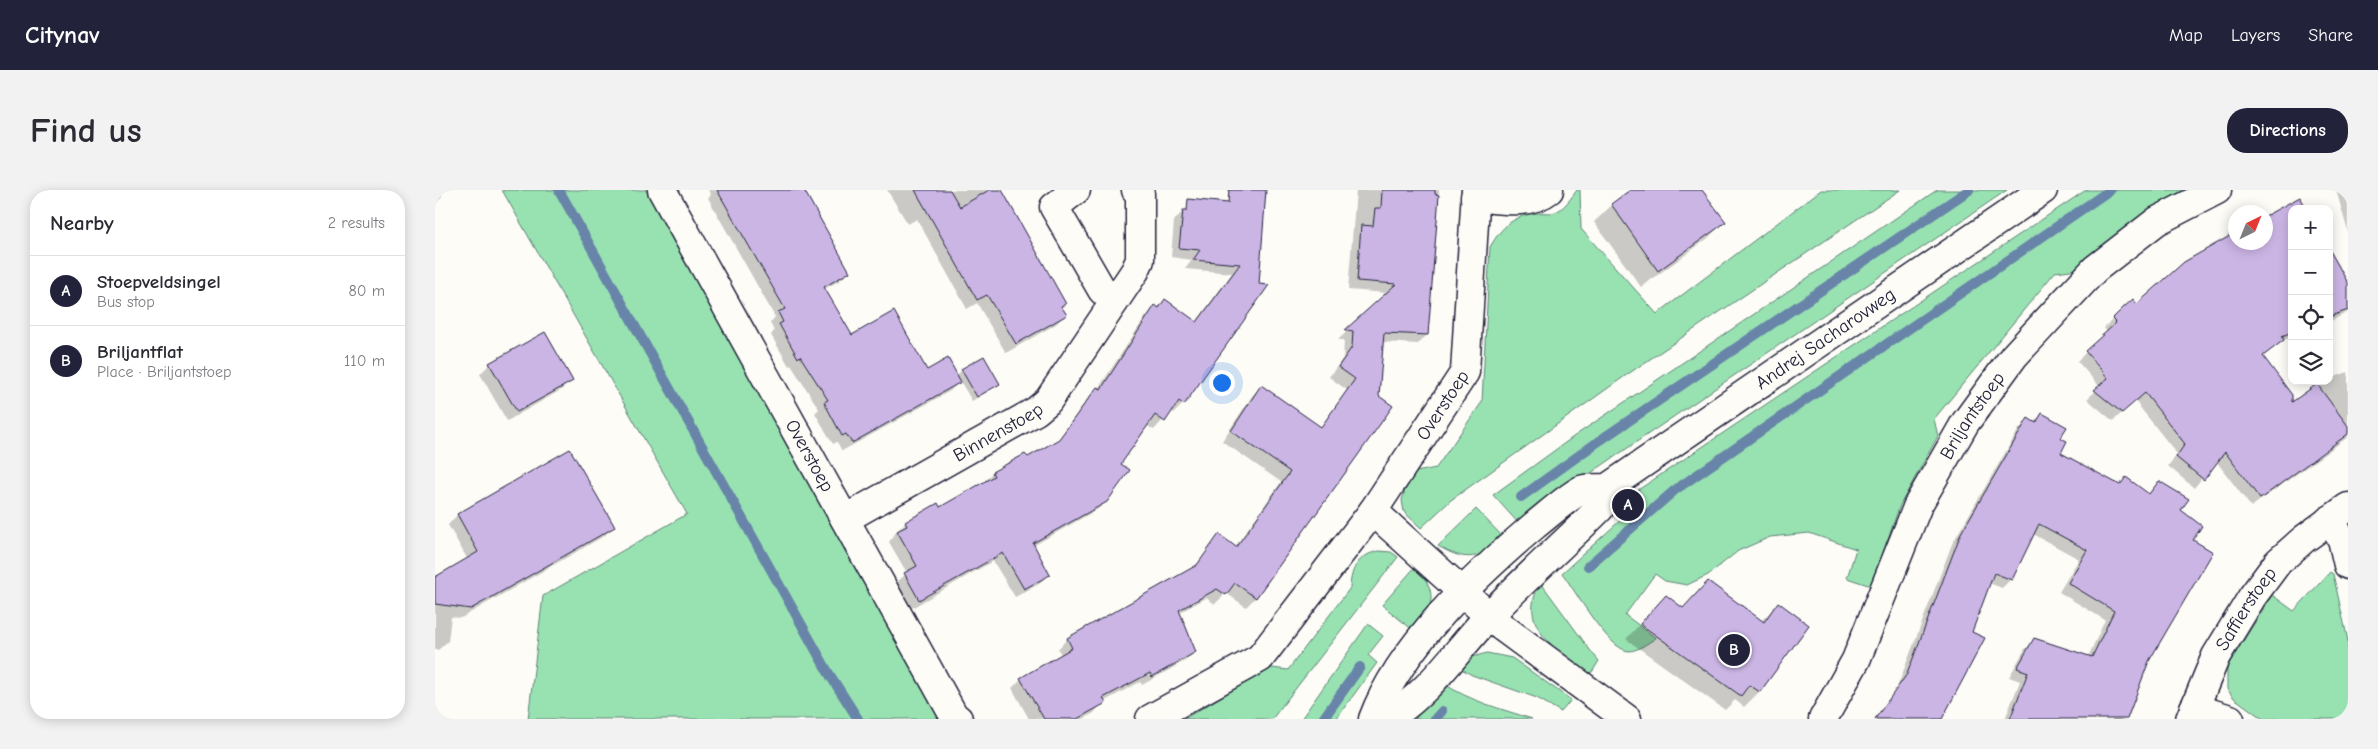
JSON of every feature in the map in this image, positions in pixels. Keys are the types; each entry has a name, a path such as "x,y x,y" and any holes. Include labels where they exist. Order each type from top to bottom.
{"street":[{"name":"Overstoep","path":"662,190 954,716 958,719"},
{"path":"1076,190 1049,198 1101,290 1114,302"},
{"name":"Binnenstoep","path":"845,519 1036,411 1048,401 1114,302 1139,260 1139,193 1136,190"},
{"name":"Overstoep","path":"1151,719 1260,658 1373,511 1465,372 1475,194 1529,200 1543,195 1549,190"},
{"name":"Andrej Sacharovweg","path":"1607,488 2043,190"},
{"name":"Briljantstoep","path":"1823,719 1856,660 1918,505 1965,422 2014,356 2095,269 2157,221 2217,190"},
{"path":"1373,719 1382,694 1402,664 1463,592 1515,542 1582,489 1607,488 1600,508 1489,616 1428,686 1406,708 1387,719"},
{"path":"1373,511 1528,649 1627,719"},
{"name":"Saffierstoep","path":"2338,513 2348,565"},
{"name":"Saffierstoep","path":"2192,714 2216,656 2252,597 2278,562 2338,513"},
{"path":"2192,714 2229,719"}],"green space":[{"path":"502,190 646,190 940,719 528,719 543,596 687,514"},
{"path":"1577,190 1580,190 1581,229 1657,314 1821,190 1900,190 1625,376 1451,500 1421,528 1404,512 1402,500 1407,484 1416,472 1436,468 1482,402 1490,247 1499,233 1516,219 1530,214 1558,211"},
{"path":"1937,190 2007,190 1582,479 1520,525 1493,495 1576,435"},
{"path":"2086,190 2188,190 2128,225 2079,269 2055,272 1934,419 1938,436 1900,505 1871,586 1847,578 1856,549 1809,533 1770,537 1738,551 1708,575 1687,585 1665,581 1655,574 1625,615 1656,638 1632,651 1621,648 1611,641 1562,573 1634,508 1629,502 1640,492 1638,490"},
{"path":"1476,509 1505,539 1488,551 1465,557 1438,546"},
{"path":"1378,551 1391,552 1398,557 1272,719 1184,719 1266,670 1272,668 1288,670 1350,588 1352,574 1357,564 1365,556"},
{"path":"1415,567 1428,584 1431,599 1426,615 1414,631 1382,605"},
{"path":"2330,572 2333,574 2348,641 2348,719 2263,719 2234,698 2227,689 2227,667 2272,595 2294,611"},
{"path":"1541,583 1599,661 1592,672 1588,673 1553,646 1543,636 1536,624 1533,612 1534,598"},
{"path":"1368,624 1383,636 1368,655 1377,663 1336,719 1301,719"},
{"path":"1487,653 1512,658 1571,700 1561,712 1537,698 1472,675 1458,667 1465,659"},
{"path":"1443,683 1475,700 1532,719 1415,719"}],"building":[{"path":"717,190 804,190 850,272 824,287 852,335 894,311 927,370 948,358 961,382 852,443 846,434 842,436 824,402 828,400 800,356 798,358 779,324 783,322 778,312 785,309"},
{"path":"915,190 950,190 960,207 989,190 1002,190 1066,304 1061,306 1067,315 1016,344 987,295 977,300"},
{"path":"1229,190 1266,190 1259,284 1269,285 1184,405 1179,401 1165,422 1155,415 1121,464 1130,470 1107,502 1033,543 1050,575 1024,589 1003,553 919,600 904,573 917,566 897,531 907,526 905,522 938,503 940,507 994,476 992,472 1025,454 1028,457 1059,439 1097,387 1101,389 1155,305 1159,308 1165,299 1197,322 1240,264 1193,260 1200,250 1179,248 1183,210 1187,210 1188,199 1228,203"},
{"path":"1382,190 1435,190 1435,194 1439,195 1428,335 1384,333 1379,396 1393,406 1256,598 1235,583 1226,595 1217,589 1179,610 1196,652 1152,677 1150,673 1103,698 1106,703 1077,719 1044,719 1020,678 1072,648 1067,638 1197,565 1219,534 1236,547 1290,472 1231,431 1261,385 1321,427 1355,379 1338,367 1352,347 1353,331 1345,330 1396,284 1357,281 1361,225 1373,226 1375,208 1381,208"},
{"path":"1630,190 1702,190 1726,222 1658,271 1611,204"},
{"path":"2300,197 2305,205 2288,205 2288,334 2282,336 2284,340 2263,356 2292,395 2292,402 2318,385 2348,426 2348,434 2260,499 2225,452 2204,480 2176,457 2185,444 2145,393 2122,413 2094,390 2108,378 2085,351 2116,323 2112,319 2133,299 2137,304 2184,262 2228,237 2228,250 2273,250 2273,212"},
{"path":"2333,256 2348,283 2348,310 2333,316"},
{"path":"545,332 573,381 517,412 489,363"},
{"path":"984,356 1000,384 977,397 961,369"},
{"path":"2042,413 2067,427 2060,438 2067,441 2061,453 2120,485 2126,477 2149,494 2159,481 2189,499 2181,510 2202,526 2193,540 2213,552 2149,661 2127,719 2010,719 2028,672 2017,668 2034,638 2092,657 2114,611 2068,583 2087,550 2039,524 2012,580 1994,573 1972,632 1985,638 1942,719 1875,719 1907,674 1961,533 2028,418 2036,423"},
{"path":"570,449 615,527 471,609 435,604 435,577 478,552 457,514"},
{"path":"1708,581 1764,622 1778,602 1809,625 1760,692 1749,685 1741,696 1640,624 1666,595 1683,608"}],"waterway":[{"path":"559,190 828,672 858,719"},
{"path":"1521,497 1599,441 1969,190"},
{"path":"1588,566 1675,490 2110,190"},
{"path":"1323,719 1360,667"},
{"path":"1435,719 1442,711"}],"place":[{"name":"Stoepveldsingel","path":"1628,505"},
{"name":"Briljantflat","path":"1734,650"}]}
